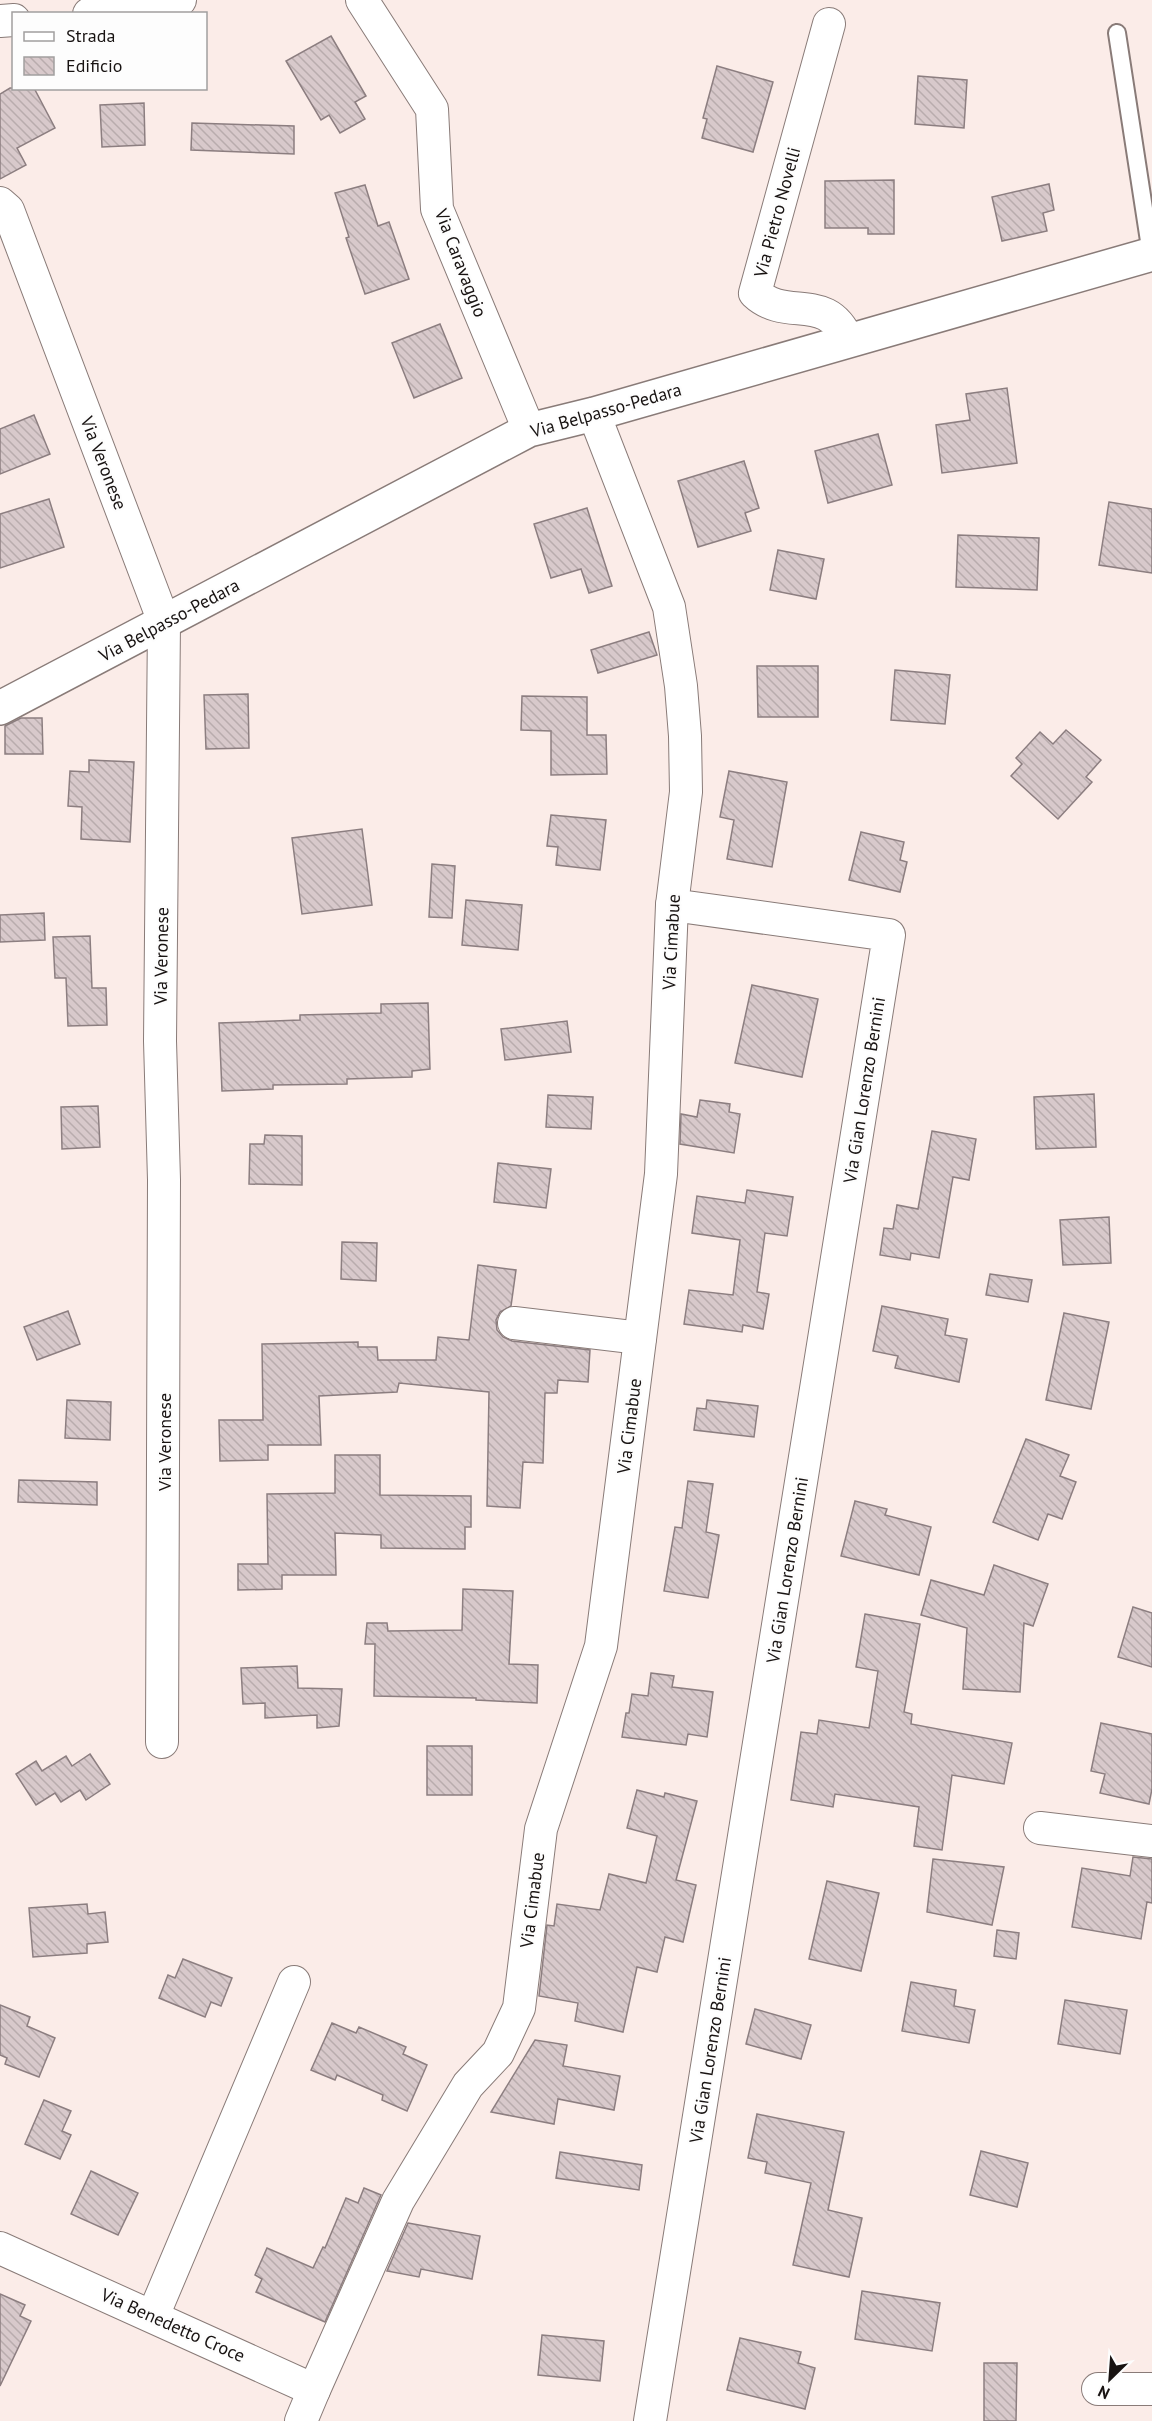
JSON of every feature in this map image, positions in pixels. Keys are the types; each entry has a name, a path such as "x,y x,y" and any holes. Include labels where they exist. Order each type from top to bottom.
{"street":[{"path":"102,12 180,0"},
{"name":"Via Caravaggio","path":"362,0 432,109 437,209 529,430"},
{"name":"Via Pietro Novelli","path":"829,24 755,293 764,302 828,314 836,319 848,341"},
{"name":"Via Veronese","path":"0,203 8,210 164,622 160,1041 164,1180 162,1742"},
{"name":"Via Belpasso-Pedara","path":"0,708 529,430 594,414 1151,254"},
{"name":"Via Cimabue","path":"314,2390 398,2201 468,2085 498,2053 519,2008 541,1829 602,1647 661,1174 672,905 686,792 682,706 669,607 594,414"},
{"name":"Via Gian Lorenzo Bernini","path":"650,2421 888,935 672,905"},
{"path":"514,1323 640,1338"},
{"path":"1040,1828 1152,1841"},
{"path":"153,2316 294,1982"},
{"name":"Via Benedetto Croce","path":"0,2248 314,2390"},
{"path":"1098,2389 1152,2389"},
{"path":"302,2421 314,2390"}],"lane":[{"path":"1117,33 1151,254"}],"building":[{"path":"331,36 366,96 355,102 365,119 340,133 329,115 321,120 286,61"},
{"path":"717,66 773,82 753,152 702,138 707,119 703,118"},
{"path":"918,76 967,80 964,128 915,124"},
{"path":"10,88 12,90 35,90 55,128 17,148 26,165 0,179 0,94"},
{"path":"144,103 145,145 102,147 100,105"},
{"path":"192,123 294,126 294,154 191,150"},
{"path":"894,180 894,234 868,234 868,228 825,228 825,181"},
{"path":"1049,184 1054,210 1043,213 1047,231 1002,241 992,197"},
{"path":"365,185 378,226 389,222 409,279 365,294 346,238 349,237 335,193"},
{"path":"440,324 462,378 414,398 392,343"},
{"path":"1007,388 1017,463 942,473 936,425 970,420 966,394"},
{"path":"34,415 50,454 0,474 0,429"},
{"path":"878,434 892,485 828,503 815,451"},
{"path":"744,461 759,508 745,513 751,531 698,547 678,481"},
{"path":"49,499 64,547 0,568 0,514"},
{"path":"1109,502 1152,509 1152,573 1099,565"},
{"path":"587,508 612,586 589,593 581,569 551,578 534,524"},
{"path":"958,535 1039,538 1037,590 956,587"},
{"path":"778,550 824,559 816,599 770,590"},
{"path":"649,632 657,655 598,673 591,650"},
{"path":"757,666 818,666 818,717 758,717"},
{"path":"895,670 950,675 945,724 891,720"},
{"path":"248,694 249,748 206,749 204,695"},
{"path":"522,696 587,697 587,735 606,735 607,774 551,775 551,731 521,730"},
{"path":"21,718 42,718 43,754 5,754 5,726"},
{"path":"1066,730 1101,760 1086,777 1092,782 1058,819 1011,776 1022,764 1016,758 1040,732 1053,744"},
{"path":"89,760 134,762 130,842 81,839 82,807 68,806 70,771 89,772"},
{"path":"729,771 787,782 772,867 727,859 734,820 720,817"},
{"path":"551,815 606,820 600,870 556,865 558,847 547,846"},
{"path":"362,829 372,905 302,914 292,838"},
{"path":"861,832 904,842 900,860 907,862 900,892 849,880"},
{"path":"432,864 455,866 452,918 429,917"},
{"path":"466,900 522,905 518,950 462,945"},
{"path":"44,913 45,940 0,942 0,915"},
{"path":"90,936 92,988 106,988 107,1025 68,1026 66,978 55,978 53,937"},
{"path":"752,985 818,999 802,1077 735,1063"},
{"path":"428,1003 430,1069 412,1071 412,1077 347,1079 347,1084 273,1085 273,1089 222,1091 219,1023 300,1020 300,1015 381,1013 381,1004"},
{"path":"567,1021 571,1052 505,1060 501,1029"},
{"path":"1094,1094 1096,1147 1036,1149 1034,1097"},
{"path":"548,1095 593,1097 591,1129 546,1127"},
{"path":"700,1100 730,1104 729,1112 740,1114 734,1153 680,1144 681,1114 697,1117"},
{"path":"98,1106 100,1147 62,1149 61,1107"},
{"path":"932,1131 976,1139 969,1180 953,1177 939,1258 911,1253 910,1260 880,1255 884,1228 893,1229 897,1205 918,1209"},
{"path":"265,1135 302,1136 302,1185 249,1184 250,1144 264,1144"},
{"path":"498,1163 551,1169 546,1208 494,1202"},
{"path":"747,1190 793,1197 787,1236 765,1233 757,1292 769,1294 763,1329 743,1325 742,1332 684,1324 689,1290 733,1295 740,1240 692,1233 697,1196 745,1203"},
{"path":"1109,1217 1111,1263 1063,1265 1060,1220"},
{"path":"342,1242 377,1243 376,1281 341,1279"},
{"path":"478,1265 516,1270 511,1306 500,1312 496,1320 497,1330 503,1337 512,1341 590,1350 588,1382 558,1380 557,1393 545,1393 543,1463 523,1462 520,1508 487,1506 489,1392 399,1383 397,1392 319,1396 321,1445 268,1445 268,1460 220,1461 219,1420 263,1420 262,1344 358,1342 358,1347 377,1347 378,1360 436,1360 438,1337 469,1340"},
{"path":"990,1274 1032,1280 1028,1302 986,1295"},
{"path":"882,1306 948,1319 945,1335 967,1339 959,1382 895,1368 898,1356 873,1351"},
{"path":"68,1311 80,1344 37,1360 24,1327"},
{"path":"1064,1313 1109,1322 1091,1409 1046,1400"},
{"path":"67,1400 111,1402 110,1440 65,1438"},
{"path":"707,1400 758,1406 754,1437 694,1430 697,1408 706,1409"},
{"path":"1026,1439 1069,1455 1060,1476 1076,1482 1062,1519 1048,1514 1038,1540 993,1522"},
{"path":"335,1455 380,1455 380,1495 471,1496 471,1527 465,1527 465,1549 381,1548 381,1535 335,1533 336,1575 282,1575 282,1589 238,1590 238,1564 268,1564 267,1494 335,1493"},
{"path":"19,1480 97,1482 97,1505 18,1502"},
{"path":"688,1481 713,1484 706,1532 719,1535 708,1598 664,1591 675,1527 682,1528"},
{"path":"855,1501 887,1509 885,1515 931,1527 919,1575 841,1556"},
{"path":"994,1565 1048,1584 1033,1626 1024,1623 1020,1692 963,1689 967,1628 921,1615 931,1580 984,1595"},
{"path":"463,1589 513,1591 509,1664 538,1665 537,1703 476,1700 476,1698 374,1696 375,1644 365,1644 367,1623 387,1623 388,1631 462,1630"},
{"path":"1133,1607 1152,1613 1152,1667 1118,1657"},
{"path":"865,1614 920,1624 904,1712 912,1714 911,1724 1012,1743 1004,1784 952,1775 942,1850 914,1846 919,1807 835,1794 833,1807 791,1800 801,1732 817,1734 819,1720 869,1728 878,1671 856,1667"},
{"path":"297,1666 298,1688 342,1689 339,1726 317,1728 317,1715 265,1718 265,1703 243,1704 241,1668"},
{"path":"651,1673 674,1676 672,1687 713,1692 707,1737 688,1734 686,1745 622,1737 632,1694 648,1696"},
{"path":"1101,1723 1152,1734 1152,1789 1149,1804 1100,1793 1105,1774 1091,1771"},
{"path":"427,1746 472,1746 472,1795 427,1795"},
{"path":"90,1754 110,1784 86,1800 80,1790 61,1802 55,1793 36,1805 16,1774 36,1761 42,1771 66,1756 72,1766"},
{"path":"637,1790 664,1797 665,1793 697,1801 676,1880 696,1885 683,1942 665,1937 657,1972 637,1967 623,2032 575,2021 578,2003 539,1996 547,1925 554,1926 557,1904 600,1910 609,1874 646,1883 657,1836 627,1828"},
{"path":"1133,1857 1152,1859 1152,1903 1147,1902 1141,1939 1072,1927 1082,1868 1130,1876"},
{"path":"933,1859 1004,1867 992,1925 927,1912"},
{"path":"827,1881 879,1893 861,1971 809,1959"},
{"path":"87,1904 88,1914 105,1912 108,1942 87,1944 87,1953 33,1957 29,1908"},
{"path":"997,1930 1019,1933 1016,1959 994,1956"},
{"path":"183,1959 232,1978 221,2006 211,2002 205,2017 159,1998 168,1975 175,1978"},
{"path":"911,1982 956,1990 954,2006 975,2010 969,2043 902,2031"},
{"path":"1065,2000 1127,2010 1120,2054 1058,2044"},
{"path":"0,2005 30,2017 27,2026 55,2038 39,2077 5,2064 7,2058 0,2055"},
{"path":"755,2009 811,2025 801,2059 746,2044"},
{"path":"332,2023 356,2033 359,2027 406,2047 403,2054 427,2065 407,2111 382,2100 383,2095 337,2075 335,2080 311,2070"},
{"path":"535,2040 567,2045 563,2066 620,2076 614,2110 558,2099 554,2124 491,2112"},
{"path":"44,2100 71,2111 62,2131 71,2135 60,2159 25,2144"},
{"path":"757,2114 844,2132 828,2210 862,2218 849,2277 793,2265 811,2183 765,2173 767,2162 748,2158"},
{"path":"981,2151 1028,2163 1017,2207 970,2195"},
{"path":"560,2152 642,2165 639,2190 556,2178"},
{"path":"91,2171 138,2193 118,2235 71,2214"},
{"path":"364,2188 381,2195 325,2322 256,2292 262,2279 255,2275 267,2248 313,2268 323,2247 325,2248 346,2198 358,2203"},
{"path":"408,2223 480,2236 472,2279 421,2269 419,2277 387,2271"},
{"path":"862,2291 940,2303 932,2351 855,2339"},
{"path":"0,2294 25,2305 20,2316 31,2321 0,2386"},
{"path":"542,2335 604,2341 600,2381 538,2375"},
{"path":"740,2338 801,2352 798,2363 815,2368 805,2409 727,2390"},
{"path":"984,2363 1017,2363 1016,2421 984,2421"}]}
